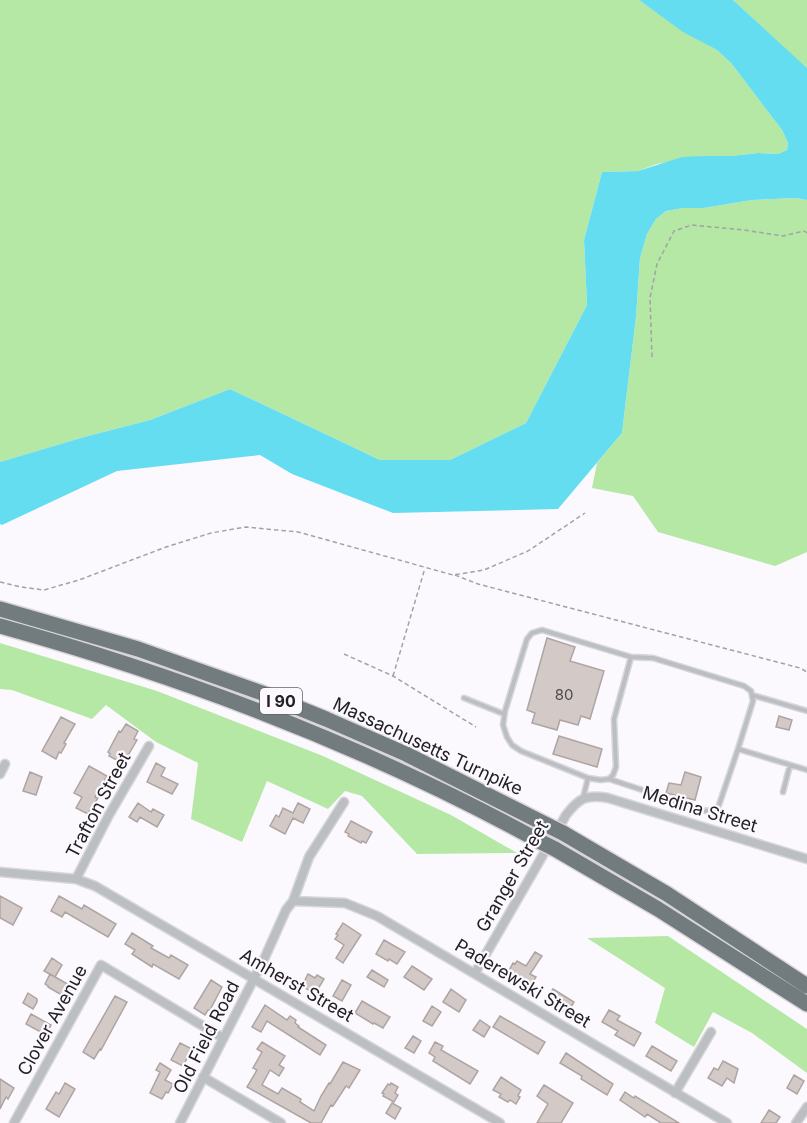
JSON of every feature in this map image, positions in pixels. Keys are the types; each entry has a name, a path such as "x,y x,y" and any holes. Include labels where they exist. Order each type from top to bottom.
{"highway":[{"name":"Massachusetts Turnpike","path":"0,609 138,649 262,693 406,754 563,833 667,894 807,986"},
{"name":"Massachusetts Turnpike","path":"0,626 169,678 303,728 418,779 548,845 634,894 807,1004"}],"street":[{"name":"Trafton Street","path":"76,879 109,815 149,746"},
{"path":"0,774 5,764"},
{"name":"Medina Street","path":"582,798 591,796 608,798 807,859"},
{"name":"Granger Street","path":"475,973 566,815 582,798"},
{"name":"Old Field Road","path":"180,1123 253,980 286,909 293,901 309,858 344,802"},
{"name":"Amherst Street","path":"0,872 76,879 95,886 500,1123"},
{"name":"Paderewski Street","path":"293,901 345,903 377,916 727,1123"},
{"name":"Clover Avenue","path":"14,1123 100,965 224,1038"},
{"path":"675,1093 711,1032"},
{"path":"203,1077 281,1123"},
{"path":"796,1123 807,1107"}],"lane":[{"path":"542,630 632,657 653,658 744,686 751,691 753,701 716,809 706,811 609,779 588,778 521,751 512,745 507,737 503,725 504,714 527,639 532,633 542,630"},
{"path":"609,779 616,767 614,719 632,657"},
{"path":"752,695 807,711"},
{"path":"464,698 504,714"},
{"path":"738,749 807,770"},
{"path":"783,792 790,765"},
{"path":"582,798 588,778"}],"path":[{"path":"652,357 650,298 657,264 674,231 692,225 783,236 804,231 807,233"},
{"path":"453,575 483,570 528,551 585,513"},
{"path":"0,582 44,590 79,580 211,533 246,527 298,532 478,584 800,668 807,672"},
{"path":"393,676 425,567"},
{"path":"344,654 393,676 476,727"}],"green space":[{"path":"0,0 639,0 683,31 717,50 731,63 782,130 788,143 787,150 778,154 703,156 657,164 638,171 602,172 584,240 587,305 526,423 450,460 380,460 230,389 150,420 0,462"},
{"path":"733,0 807,0 807,68 796,59"},
{"path":"796,198 807,200 807,552 775,566 658,532 633,496 592,488 597,463 622,433 636,317 640,258 647,234 656,219 666,211 683,208 704,208 752,200"},
{"path":"0,643 157,691 323,756 451,815 517,853 417,854 362,796 345,791 328,809 267,781 242,842 191,819 198,763 156,742 106,705 92,719 12,690 0,689"},
{"path":"668,936 807,1029 807,1073 752,1033 713,1012 694,1047 655,1023 665,988 587,938"}],"water":[{"path":"639,0 733,0 807,68 807,200 796,198 752,200 704,208 683,208 666,211 656,219 647,234 640,258 636,317 622,433 558,509 393,513 292,474 260,455 117,471 0,524 0,462 150,420 230,389 380,460 450,460 526,423 587,305 584,240 602,172 638,171 682,157 778,154 787,150 788,143 782,130 731,63 717,50 683,32"}],"building":[{"path":"547,638 575,647 570,661 604,671 590,719 581,716 578,725 560,720 557,730 532,723 535,713 527,710"},
{"path":"779,716 792,720 789,730 776,727"},
{"path":"61,717 75,724 56,759 42,751"},
{"path":"126,724 138,731 134,739 137,740 124,762 120,762 109,756 108,752 119,731 121,732"},
{"path":"559,736 602,749 597,767 553,754"},
{"path":"156,763 165,768 161,776 178,784 172,794 147,782"},
{"path":"89,766 107,776 88,814 76,808 82,797 74,793"},
{"path":"30,772 42,777 36,795 23,791"},
{"path":"685,772 701,777 695,800 666,793 669,783 681,785"},
{"path":"138,803 151,812 153,809 164,815 157,827 140,817 137,822 129,817"},
{"path":"298,803 310,809 303,823 293,818 285,834 270,826 276,815 279,817 283,808 293,813"},
{"path":"351,821 372,832 366,843 362,841 361,843 345,832"},
{"path":"0,896 22,908 13,925 0,918"},
{"path":"59,896 82,909 84,905 116,924 108,937 65,912 62,917 51,911"},
{"path":"343,923 361,935 343,963 336,958 344,945 335,939"},
{"path":"132,933 153,946 151,948 169,958 171,955 188,965 179,979 153,964 152,967 132,954 135,950 125,944"},
{"path":"384,940 405,952 397,964 376,954"},
{"path":"535,952 542,956 530,974 536,977 529,988 507,974 513,963 517,961 526,966"},
{"path":"52,958 62,965 55,977 44,971"},
{"path":"412,966 432,979 424,990 404,977"},
{"path":"372,970 388,980 384,987 367,977"},
{"path":"50,974 71,986 65,997 45,984"},
{"path":"308,974 324,979 315,994 302,986"},
{"path":"211,980 222,987 205,1015 194,1008"},
{"path":"342,980 351,985 342,1001 333,996"},
{"path":"451,989 466,1000 459,1012 443,1002"},
{"path":"553,989 574,1002 567,1014 545,1001"},
{"path":"28,993 37,999 33,1009 23,1003"},
{"path":"115,996 127,1002 94,1059 83,1052"},
{"path":"362,1001 390,1017 383,1028 355,1013"},
{"path":"265,1005 287,1020 290,1016 296,1020 298,1027 326,1045 320,1055 267,1021 261,1032 252,1027"},
{"path":"432,1006 441,1012 432,1026 423,1021"},
{"path":"609,1010 620,1016 617,1020 641,1033 634,1046 615,1035 618,1031 602,1022"},
{"path":"31,1014 51,1025 46,1035 26,1024"},
{"path":"500,1016 545,1042 538,1054 493,1027"},
{"path":"480,1020 490,1027 484,1037 473,1030"},
{"path":"413,1036 421,1041 414,1053 405,1048"},
{"path":"262,1042 285,1056 279,1065 284,1068 279,1076 270,1070 262,1085 278,1094 282,1088 301,1099 300,1102 314,1111 343,1062 360,1070 349,1088 346,1086 333,1106 331,1105 321,1123 311,1123 247,1087 257,1070 253,1068 262,1052 257,1049"},
{"path":"435,1042 443,1046 441,1050 478,1071 470,1084 433,1061 435,1057 429,1053"},
{"path":"180,1043 192,1049 183,1066 171,1060"},
{"path":"652,1046 677,1061 671,1071 646,1056"},
{"path":"566,1053 613,1084 607,1095 560,1063"},
{"path":"723,1061 738,1069 734,1083 727,1078 722,1086 708,1078 714,1068 718,1070"},
{"path":"160,1063 171,1070 165,1080 173,1084 162,1099 150,1093 160,1072 156,1070"},
{"path":"794,1075 804,1081 797,1094 787,1088"},
{"path":"501,1077 521,1090 516,1104 499,1097 501,1094 493,1090"},
{"path":"0,1079 14,1088 0,1109"},
{"path":"65,1083 75,1089 59,1117 46,1109 56,1092 59,1094"},
{"path":"391,1083 398,1087 395,1093 398,1095 394,1102 382,1093"},
{"path":"544,1085 573,1103 561,1123 537,1123 548,1104 537,1096"},
{"path":"625,1092 679,1123 661,1123 647,1114 645,1117 620,1100"},
{"path":"392,1103 401,1108 395,1119 386,1113"},
{"path":"769,1110 780,1117 776,1123 761,1123"}]}
